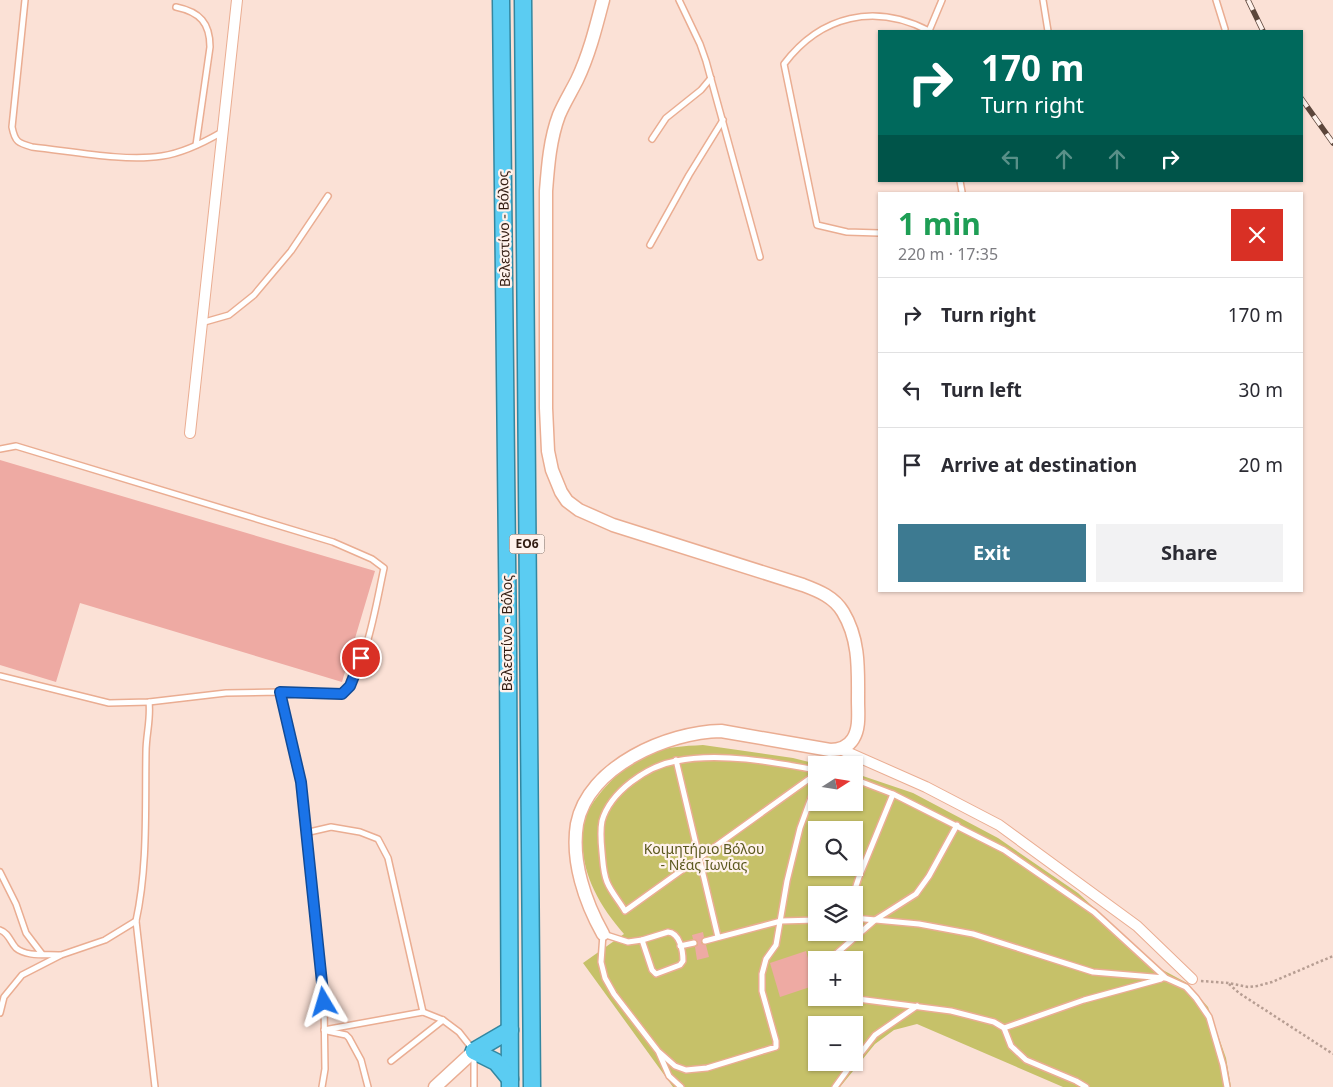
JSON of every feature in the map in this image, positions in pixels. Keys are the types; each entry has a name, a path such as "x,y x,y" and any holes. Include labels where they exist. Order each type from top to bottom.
{"highway":[{"name":"Βελεστίνο - Βόλος","path":"502,0 510,1083"},
{"name":"Βελεστίνο - Βόλος","path":"524,0 532,1087"},
{"path":"474,1051 510,1030"},
{"path":"474,1051 496,1062 510,1083"}],"street":[{"path":"190,433 237,0"},
{"path":"603,0 590,49 560,114 552,139 548,168 546,190 546,408 548,451 552,470 567,501 594,517 679,547 803,585 821,592 834,601 843,612 852,632 858,667 857,730 853,739 840,749"},
{"path":"603,934 585,896 577,858 576,835 579,815 592,791 621,763 667,740 707,731 721,731 824,750 840,749 926,787 999,825 1136,926 1192,979"},
{"path":"435,1087 474,1051"}],"lane":[{"path":"25,0 12,127 14,136 20,144 32,147 148,158 163,156 196,146 222,132"},
{"path":"679,0 700,44 711,78 760,258"},
{"path":"929,30 942,0"},
{"path":"1043,0 1048,30"},
{"path":"1216,0 1225,29"},
{"path":"176,6 195,14 206,25 210,33 210,47 196,146"},
{"path":"878,233 847,232 817,225 784,64 812,35 849,19 863,16 890,17 927,30"},
{"path":"652,139 666,118 701,90 711,78"},
{"path":"650,244 723,120"},
{"path":"201,323 229,315 254,295 291,251 328,196"},
{"path":"0,449 16,446 333,542 372,559 384,568 366,644 350,686 342,694 226,693 149,702 110,703 0,676"},
{"path":"280,692 301,782 324,1002 325,1069 322,1087"},
{"path":"149,702 151,715 146,748 141,900 136,921 155,1087"},
{"path":"808,769 748,759 696,758 676,760 640,774 607,809 602,822 603,867 607,883 625,911 808,780"},
{"path":"676,760 718,937"},
{"path":"863,782 893,794 957,824 1004,850 1094,912 1166,978 1186,987 1209,1017 1223,1065 1227,1087"},
{"path":"856,886 893,794"},
{"path":"642,940 652,970 656,974 682,963 684,958 677,937 672,932 628,942 603,934 601,962 605,978 614,994 658,1051 675,1066 686,1070 707,1068 776,1047 762,991 762,974 766,959 776,945 787,882 800,828 808,806"},
{"path":"839,951 875,920 916,894 924,886 957,824"},
{"path":"306,833 331,827 360,832 378,840 388,858 423,1012"},
{"path":"0,872 16,904 26,933 42,954"},
{"path":"863,919 919,924 973,934 1093,972 1166,978"},
{"path":"705,941 781,921 808,920"},
{"path":"0,1012 4,997 22,976 61,955 105,940 136,921"},
{"path":"0,930 4,932 17,948 27,953 61,955"},
{"path":"680,946 694,943"},
{"path":"1004,1028 1084,1000 1166,978"},
{"path":"863,1000 917,1006 994,1022 1004,1028 1012,1046 1026,1060 1086,1087"},
{"path":"863,1050 875,1035 917,1006"},
{"path":"324,1030 423,1012 443,1020 459,1032 474,1051 474,1087"},
{"path":"391,1061 443,1020"},
{"path":"324,1030 346,1035 349,1038 361,1060 368,1087"},
{"path":"658,1051 669,1076 681,1087"},
{"path":"835,1087 847,1071"}],"path":[{"path":"1192,979 1204,982 1228,982 1248,987 1257,986 1272,982 1333,956"},
{"path":"1228,982 1239,993 1333,1054"}],"green space":[{"name":"Κοιμητήριο Βόλου - Νέας Ιωνίας","path":"703,745 808,762 808,811 863,811 863,776 913,793 998,838 1078,893 1159,968 1187,983 1208,1007 1226,1058 1231,1087 1063,1087 917,1024 894,1030 875,1044 863,1059 863,1016 808,1016 808,1071 853,1071 840,1087 673,1087 583,963 624,934 606,911 592,886 584,859 583,830 586,815 602,791 613,779 643,756 675,747"}],"building":[{"path":"0,460 375,571 342,682 80,603 56,682 0,665"},
{"path":"703,932 704,937 701,942 706,945 709,957 697,960 695,947 698,945 698,942 693,939 692,935"},
{"path":"806,951 808,958 808,988 780,997 770,963"}],"railway":[{"path":"1248,0 1263,30"},
{"path":"1303,101 1333,143"}],"route":[{"path":"324,1002 301,782 280,692 342,694 350,686 361,658"}]}
